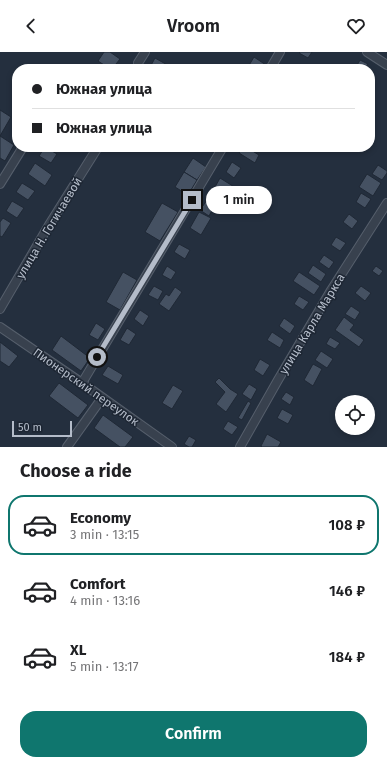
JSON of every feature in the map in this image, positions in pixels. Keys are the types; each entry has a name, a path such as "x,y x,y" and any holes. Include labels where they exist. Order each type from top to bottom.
{"street":[{"path":"138,63 145,52"},
{"path":"273,64 280,52"},
{"path":"367,52 387,65"},
{"path":"0,184 20,152"},
{"name":"улица Н. Гогичаевой","path":"0,309 49,225 95,152"},
{"path":"82,383 220,152"},
{"name":"улица Карла Маркса","path":"240,447 330,292 387,203"},
{"name":"Пионерский переулок","path":"0,327 172,447"},
{"path":"67,447 102,398"}],"building":[{"path":"104,52 110,52 120,59 116,64 102,64 98,61"},
{"path":"312,52 308,58 299,53"},
{"path":"254,57 264,64 250,64"},
{"path":"155,58 166,64 152,64"},
{"path":"360,60 368,64 358,64"},
{"path":"0,110 11,117 0,136"},
{"path":"0,136 12,144 12,149 5,161 0,158"},
{"path":"42,152 54,152 57,154 51,163 39,156"},
{"path":"254,152 259,155 255,163 239,153"},
{"path":"193,158 206,167 197,180 184,172"},
{"path":"232,162 241,168 234,178 226,172"},
{"path":"35,163 52,175 45,186 28,174"},
{"path":"378,165 387,171 382,180 372,174"},
{"path":"184,172 197,180 188,195 175,187"},
{"path":"367,174 381,183 373,196 359,187"},
{"path":"220,178 236,188 230,197 215,187"},
{"path":"22,183 35,191 28,200 16,192"},
{"path":"361,193 371,199 365,208 356,202"},
{"path":"207,200 215,205 209,216 200,210"},
{"path":"12,201 24,208 17,218 6,211"},
{"path":"162,203 178,212 160,241 145,232"},
{"path":"199,212 211,218 201,235 190,228"},
{"path":"349,214 358,221 352,229 343,222"},
{"path":"3,218 11,223 2,237 0,236 0,222"},
{"path":"336,237 346,243 340,251 331,245"},
{"path":"179,244 190,250 185,259 174,252"},
{"path":"324,255 334,262 329,269 319,262"},
{"path":"313,265 326,274 321,282 308,273"},
{"path":"167,266 176,272 171,280 162,275"},
{"path":"376,266 383,271 379,276 372,271"},
{"path":"123,272 137,280 120,310 106,302"},
{"path":"299,272 320,286 314,295 293,281"},
{"path":"154,286 163,291 158,300 148,295"},
{"path":"361,286 371,293 365,301 355,293"},
{"path":"175,287 182,292 169,311 159,304 166,294 169,296"},
{"path":"299,296 309,302 303,310 294,304"},
{"path":"351,306 360,312 355,320 345,314"},
{"path":"140,310 149,316 143,326 134,319"},
{"path":"344,317 354,325 350,330 364,340 359,347 335,330"},
{"path":"284,318 295,326 290,334 279,326"},
{"path":"96,323 105,329 98,340 89,335"},
{"path":"127,328 136,334 129,345 120,340"},
{"path":"272,332 284,340 280,348 267,340"},
{"path":"61,336 90,358 81,371 52,350"},
{"path":"330,337 340,343 335,349 326,344"},
{"path":"0,342 18,356 9,367 0,361"},
{"path":"321,351 333,359 327,368 315,360"},
{"path":"260,359 270,365 263,376 254,370"},
{"path":"313,364 322,369 313,386 304,380"},
{"path":"108,366 123,375 118,384 102,375"},
{"path":"219,378 230,389 238,394 226,412 216,404 225,392 215,382"},
{"path":"59,383 88,405 78,418 49,396"},
{"path":"249,384 257,389 251,400 242,394"},
{"path":"173,385 183,391 172,409 162,403"},
{"path":"286,392 294,397 290,405 281,399"},
{"path":"248,401 251,403 242,420 238,418"},
{"path":"282,409 293,415 288,424 277,418"},
{"path":"103,415 133,437 125,447 120,447 94,428"},
{"path":"228,421 238,427 232,435 223,429"},
{"path":"267,434 281,442 278,447 261,446"},
{"path":"189,436 196,440 192,447 184,444"}],"route":[{"path":"97,357 192,200"}]}
